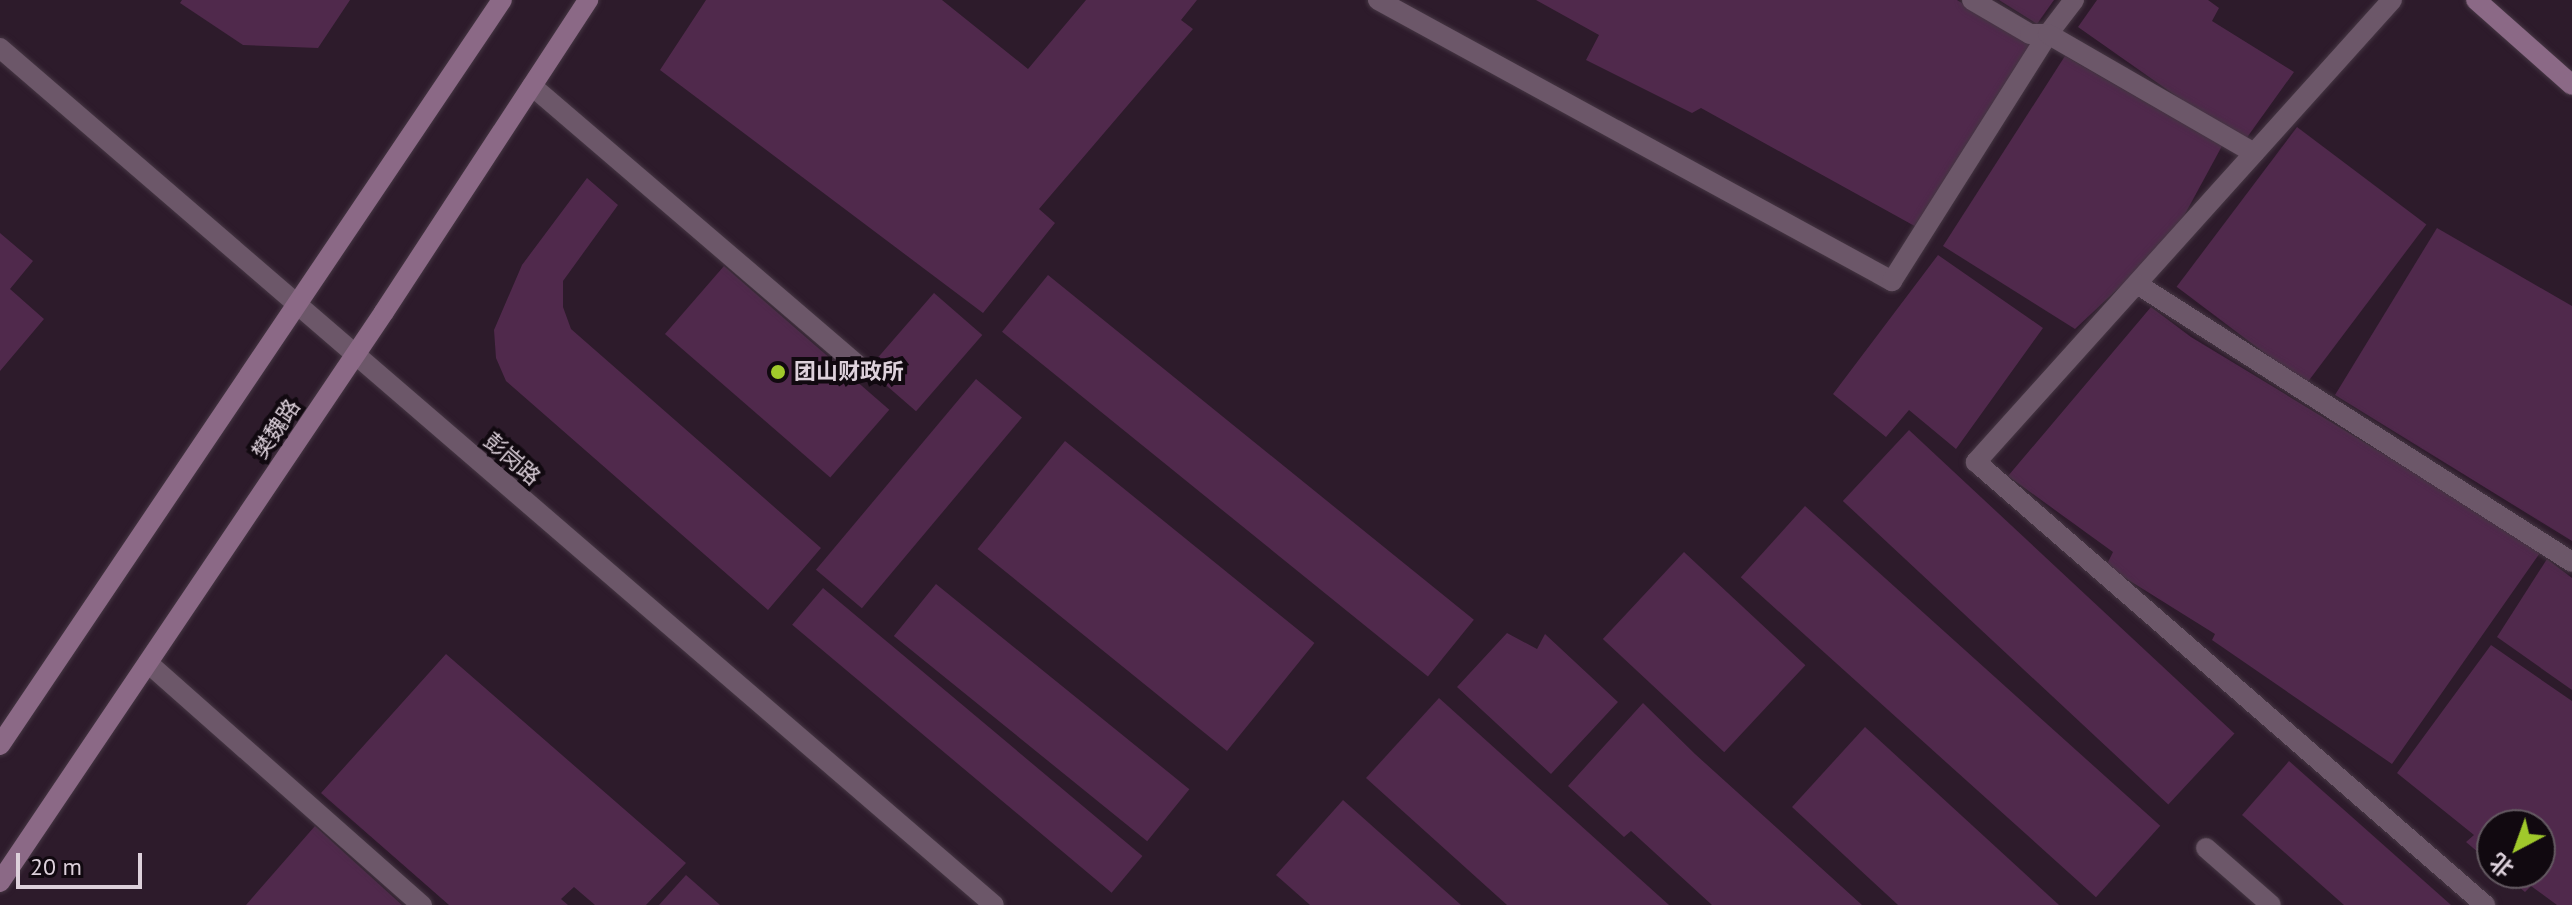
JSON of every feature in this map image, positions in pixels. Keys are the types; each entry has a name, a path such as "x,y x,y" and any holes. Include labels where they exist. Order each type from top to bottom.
{"street":[{"path":"0,745 502,0"},
{"name":"樊魏路","path":"0,882 588,0"},
{"path":"1378,0 1892,281 2048,34 2074,0"},
{"path":"1972,0 2030,34 2048,34 2254,153"},
{"path":"2392,0 1976,462 2485,905"},
{"path":"2476,0 2572,85"},
{"name":"彭岗路","path":"0,48 994,905"},
{"path":"532,86 859,366"},
{"path":"2137,284 2572,562"},
{"path":"148,663 422,905"},
{"path":"2206,848 2271,905"}],"building":[{"path":"182,0 350,0 318,48 243,45 180,3"},
{"path":"706,0 942,0 1028,69 1086,0 1197,0 1181,20 1193,29 1039,209 1055,223 983,313 660,70"},
{"path":"1536,0 1957,0 2035,48 1920,229 1701,108 1692,113 1586,60 1599,35"},
{"path":"1999,0 2054,0 2037,24"},
{"path":"2097,0 2208,0 2219,8 2212,21 2294,72 2243,143 2078,27"},
{"path":"2065,56 2222,146 2172,238 2075,329 1943,246"},
{"path":"2297,127 2426,224 2306,384 2177,287"},
{"path":"587,178 618,205 563,281 563,307 571,329 821,548 768,610 506,381 496,358 494,330 522,265"},
{"path":"2437,228 2572,306 2572,541 2335,395"},
{"path":"0,233 33,261 10,289 44,319 0,371"},
{"path":"1938,255 2043,328 1956,449 1909,410 1886,437 1833,394"},
{"name":"团山财政所","path":"724,266 889,410 830,478 665,334"},
{"path":"1048,275 1474,620 1428,677 1002,332"},
{"path":"934,293 982,335 916,411 868,369"},
{"path":"2151,307 2191,337 2542,550 2392,764 2212,640 2215,634 2106,566 2113,552 2008,476"},
{"path":"976,379 1022,418 862,608 816,570"},
{"path":"1909,430 2234,733 2168,804 1843,501"},
{"path":"1065,441 1314,643 1227,751 978,549"},
{"path":"1805,506 2160,826 2096,897 1741,577"},
{"path":"1684,552 1805,665 1724,752 1603,639"},
{"path":"2547,559 2572,578 2572,690 2497,637"},
{"path":"936,584 1189,789 1147,841 894,636"},
{"path":"823,588 1142,856 1112,893 792,625"},
{"path":"1507,633 1537,649 1545,634 1618,702 1551,774 1457,687"},
{"path":"2491,645 2572,701 2572,905 2557,905 2535,889 2556,889 2556,809 2476,809 2476,850 2466,842 2474,835 2397,773"},
{"path":"446,654 686,863 646,905 595,905 574,887 561,899 568,905 449,905 321,793"},
{"path":"1439,698 1669,905 1507,905 1366,778"},
{"path":"1643,703 1862,905 1712,905 1631,831 1624,837 1568,786"},
{"path":"1865,727 2059,905 1898,905 1792,807"},
{"path":"2289,761 2451,905 2344,905 2242,815"},
{"path":"1343,800 1461,905 1310,905 1276,875"},
{"path":"315,826 402,905 246,905"},
{"path":"686,875 720,905 659,905"}],"place":[{"name":"团山财政所","path":"778,372"}]}
